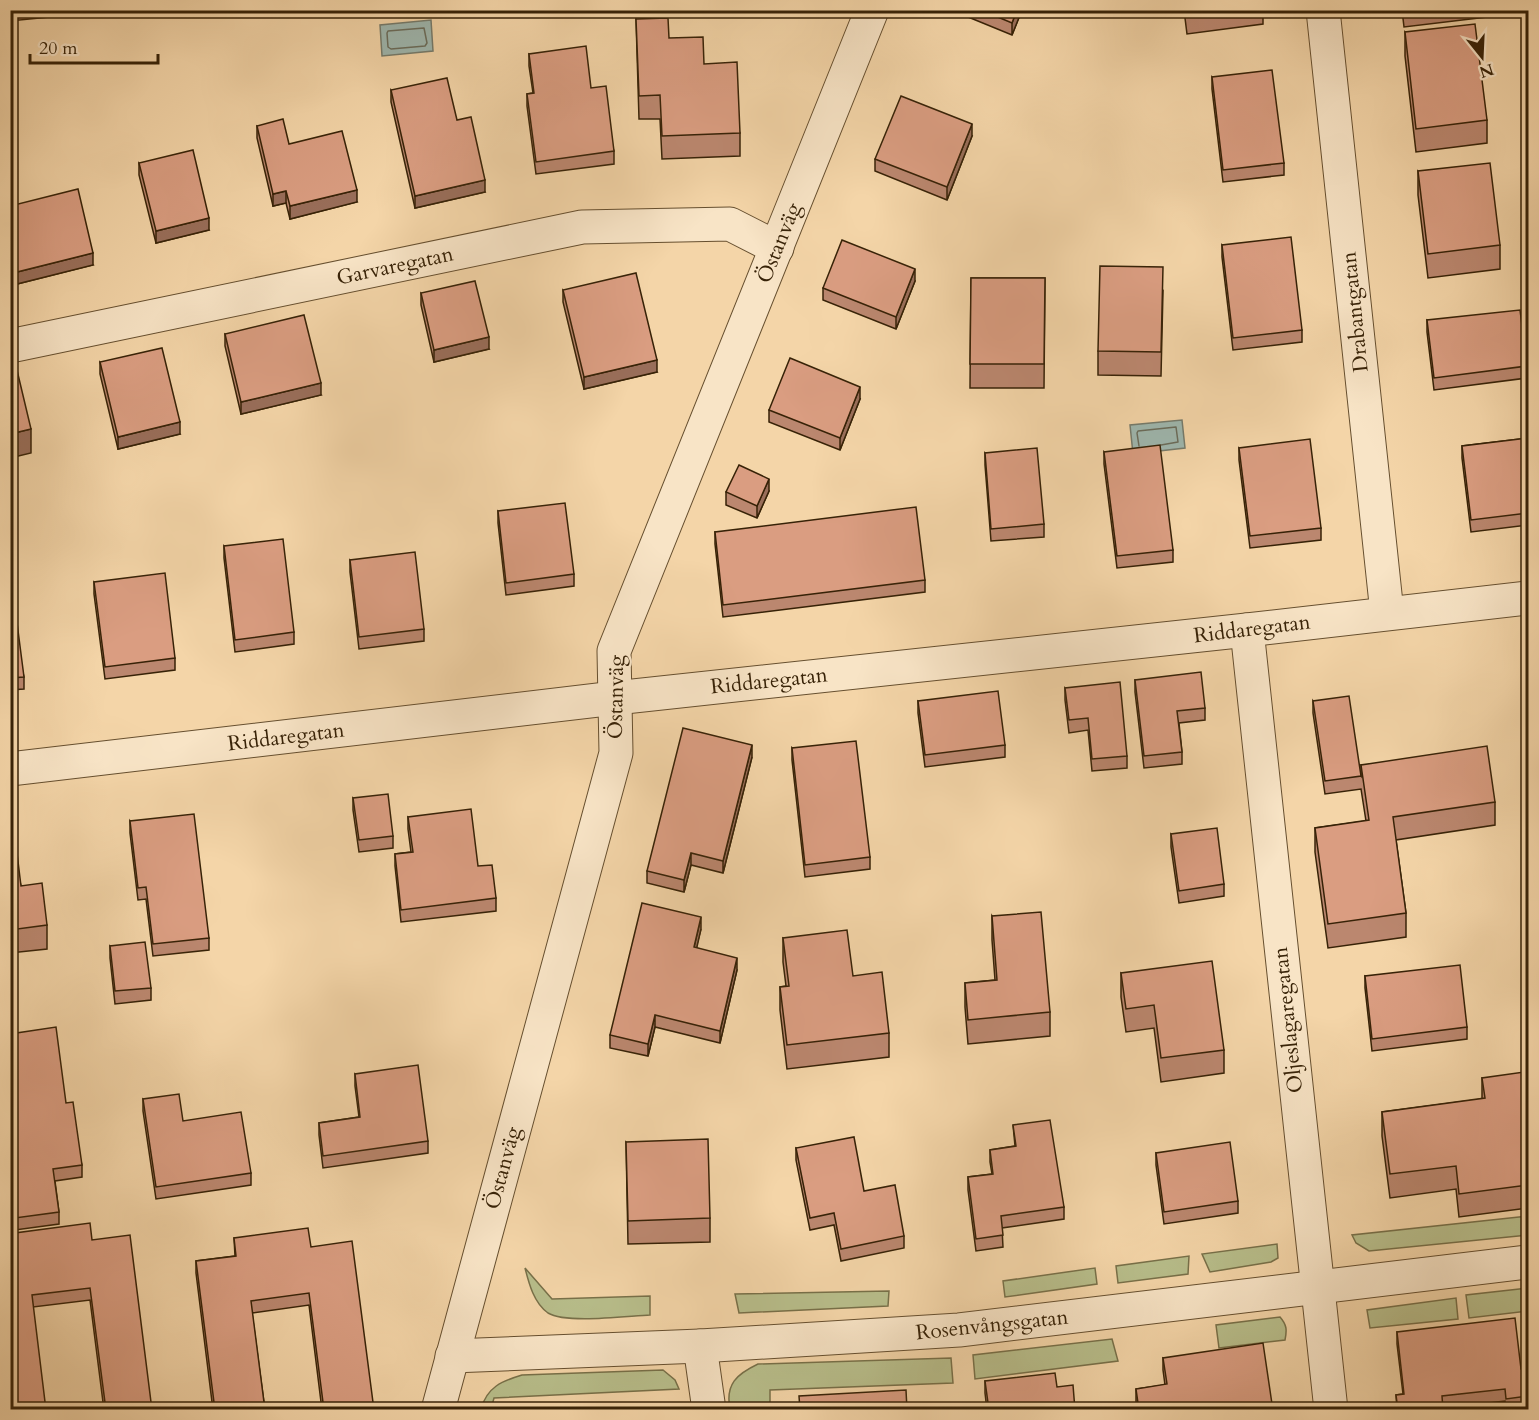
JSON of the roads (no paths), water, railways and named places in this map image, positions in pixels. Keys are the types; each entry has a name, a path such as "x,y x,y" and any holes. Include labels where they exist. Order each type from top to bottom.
{"street":[{"name":"Östanväg","path":"438,1410 616,753 615,651 872,10"},
{"name":"Drabantgatan","path":"1323,10 1387,613"},
{"name":"Garvaregatan","path":"10,346 582,226 730,224 777,248"},
{"name":"Riddaregatan","path":"10,769 615,698 1528,598"},
{"name":"Oljeslagaregatan","path":"1247,630 1331,1410"},
{"name":"Rosenvångsgatan","path":"452,1356 700,1346 960,1330 1528,1262"},
{"path":"700,1346 709,1410"}],"water":[{"path":"431,20 433,51 382,56 380,25"},
{"path":"1182,420 1185,448 1133,454 1130,425"}]}
